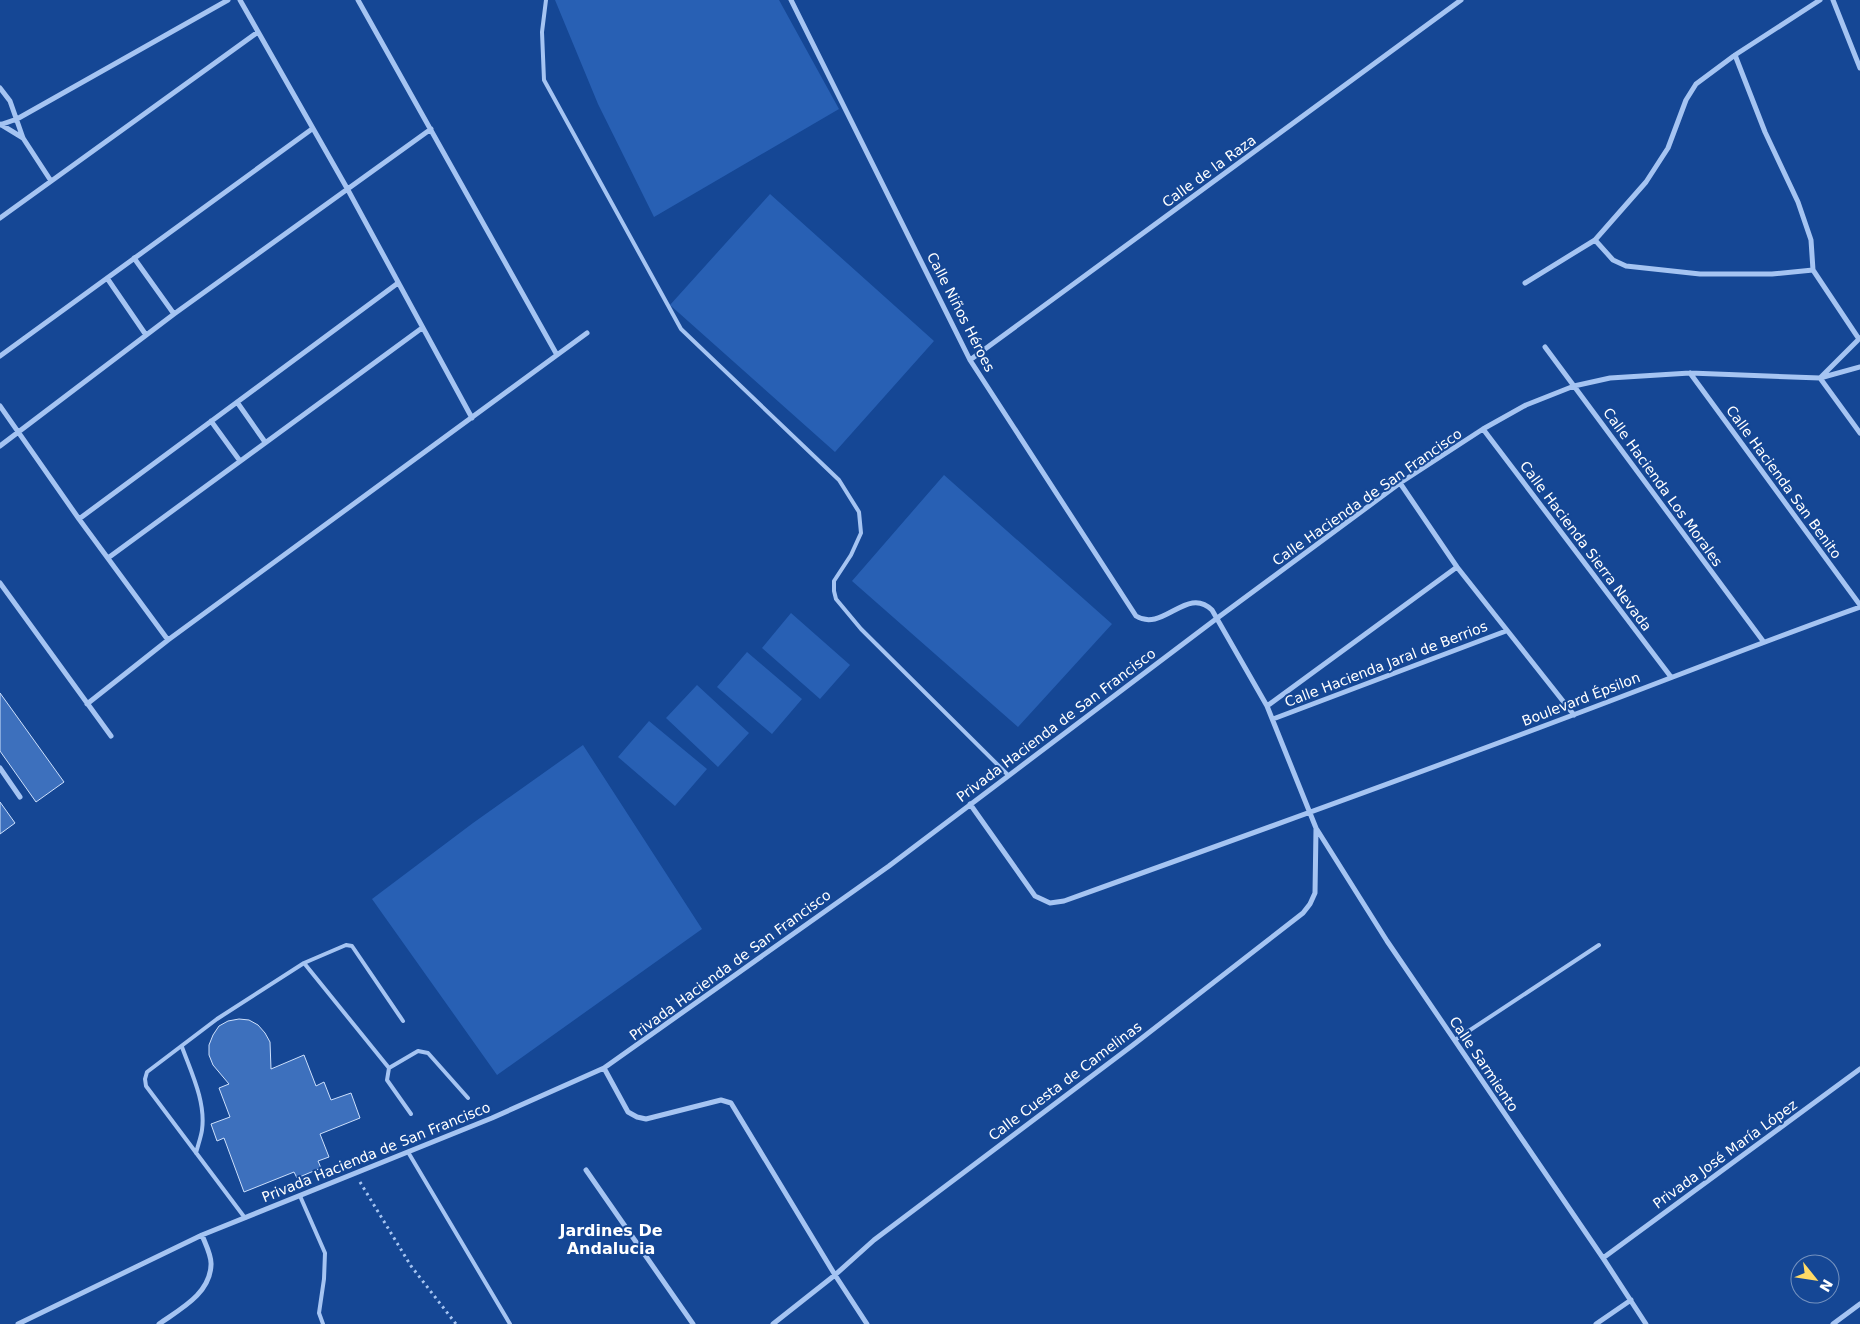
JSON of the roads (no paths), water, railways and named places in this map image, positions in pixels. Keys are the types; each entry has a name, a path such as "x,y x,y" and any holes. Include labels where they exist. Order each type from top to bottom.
{"street":[{"path":"0,125 17,119 228,0"},
{"path":"240,0 348,190 472,418"},
{"path":"358,0 557,355"},
{"name":"Calle Niños Héroes","path":"791,0 970,360 1136,616 1141,619 1155,619 1190,603 1198,602 1205,604 1212,610 1216,619"},
{"name":"Calle de la Raza","path":"970,360 1461,0"},
{"path":"1525,283 1596,240 1646,182 1668,148 1686,100 1696,84 1735,55 1820,0"},
{"path":"1833,0 1860,68"},
{"path":"0,218 258,32"},
{"path":"1735,55 1765,132 1798,202 1811,240 1813,270 1860,338 1820,378 1860,433"},
{"path":"0,88 10,101 23,138 51,181"},
{"path":"0,125 23,138"},
{"path":"0,356 312,129"},
{"path":"0,446 174,314 431,129"},
{"path":"1596,240 1613,260 1626,266 1700,274 1772,274 1813,270"},
{"path":"134,258 174,314"},
{"path":"107,278 146,335"},
{"path":"79,519 398,283"},
{"path":"108,558 422,328"},
{"path":"87,704 168,640 587,333"},
{"name":"Calle Hacienda Los Morales","path":"1545,347 1763,641"},
{"name":"Calle Hacienda de San Francisco","path":"1216,619 1400,483 1483,429 1526,405 1574,386 1610,378 1690,373 1820,378 1860,367"},
{"name":"Calle Hacienda San Benito","path":"1690,373 1860,606"},
{"path":"237,402 265,442"},
{"path":"0,406 79,519 168,640"},
{"path":"211,421 240,461"},
{"name":"Calle Hacienda Sierra Nevada","path":"1483,429 1671,677"},
{"path":"1400,483 1457,567 1574,715"},
{"name":"Calle Hacienda Jaral de Berrios","path":"1267,706 1457,567"},
{"path":"0,583 111,736"},
{"name":"Boulevard Épsilon","path":"970,804 1035,896 1050,903 1074,897 1311,813 1860,606"},
{"name":"Privada Hacienda de San Francisco","path":"18,1324 202,1235 492,1118 604,1068 889,866 1216,619"},
{"name":"Calle Sarmiento","path":"1216,619 1267,706 1316,828 1387,941 1646,1324"},
{"name":"Calle Hacienda Jaral de Berrios","path":"1273,719 1506,631"},
{"path":"0,768 20,797"},
{"name":"Calle Cuesta de Camelinas","path":"773,1324 835,1275 874,1240 1133,1045 1303,913 1315,893 1316,828"},
{"path":"604,1068 628,1112 637,1118 646,1119 721,1100 731,1103 835,1275 867,1324"},
{"name":"Privada José María López","path":"1603,1258 1860,1069"},
{"path":"586,1170 692,1324"},
{"path":"159,1324 200,1294 207,1280 212,1264 202,1235"},
{"path":"1596,1324 1630,1300"},
{"path":"1833,1324 1860,1304"}],"lane":[{"path":"546,0 542,32 544,80 681,329 839,480 859,512 861,533 851,555 834,581 836,600 861,629 1008,775"},
{"path":"244,1218 146,1086 147,1072 217,1019 304,963 346,945 352,946 403,1020"},
{"path":"1454,1040 1599,945"},
{"path":"304,963 389,1068 387,1080 411,1114"},
{"path":"182,1047 197,1087 202,1115 202,1129 196,1153"},
{"path":"389,1068 418,1050 423,1051 428,1053 468,1098"},
{"path":"408,1152 510,1324"},
{"path":"300,1196 325,1253 324,1279 319,1313 323,1324"}],"district":[{"name":"Jardines De Andalucia","path":"611,1239"}]}
